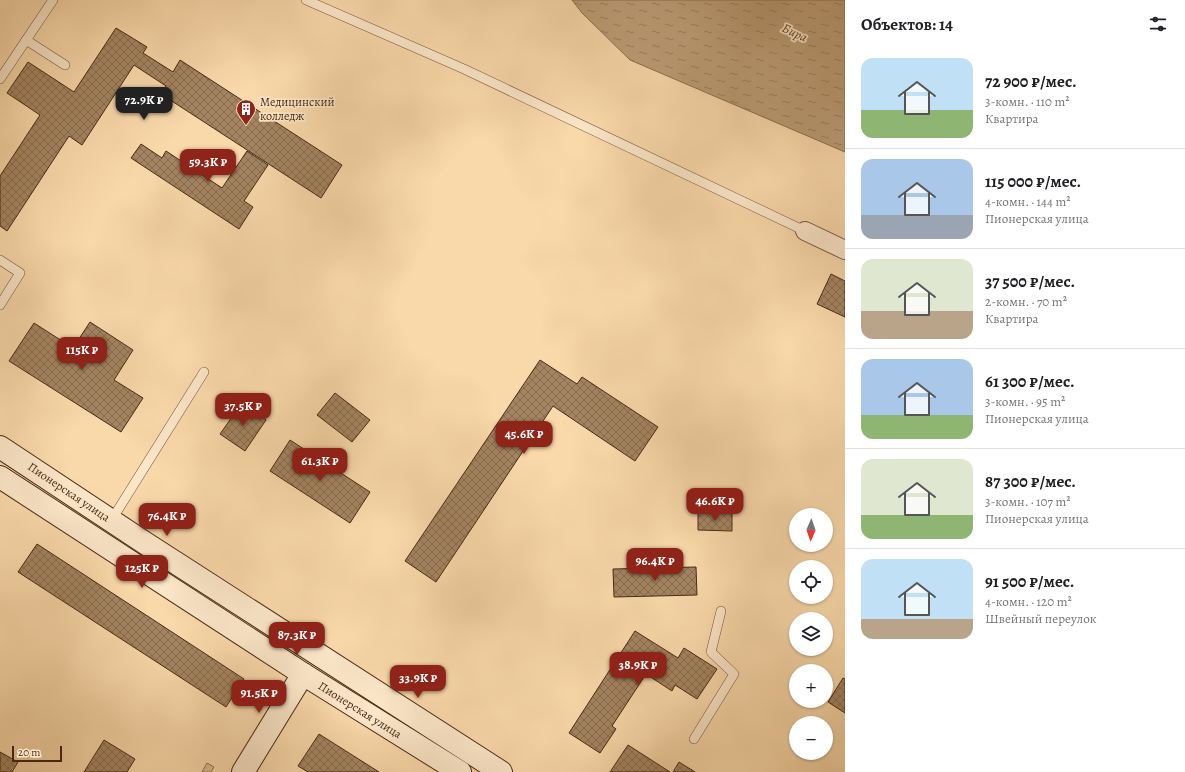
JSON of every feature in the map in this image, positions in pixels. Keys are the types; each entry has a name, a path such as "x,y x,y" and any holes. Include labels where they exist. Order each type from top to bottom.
{"main road":[{"name":"Пионерская улица","path":"0,447 316,654 501,772"},
{"name":"Пионерская улица","path":"0,477 303,674 460,772"},
{"path":"243,772 303,674"}],"street":[{"path":"805,231 845,250"},
{"path":"303,674 316,654"}],"lane":[{"path":"0,79 53,0"},
{"path":"306,0 464,69 805,231"},
{"path":"26,40 65,65"},
{"path":"0,260 20,273 0,305"},
{"path":"112,521 204,372"},
{"path":"694,739 734,674 711,652 721,611"}],"shaded area":[{"path":"207,763 214,767 211,772 202,772"}],"water":[{"name":"Бира","path":"572,0 845,0 845,152 630,60 582,13"}],"building":[{"name":"Медицинский колледж","path":"116,28 147,47 143,53 173,72 180,60 342,165 321,198 161,94 166,86 134,65 82,145 69,136 7,231 0,226 0,176 40,115 7,93 28,62 74,92"},
{"path":"141,144 162,158 166,151 222,188 247,151 268,165 244,201 253,207 239,229 131,158"},
{"path":"831,274 845,281 845,317 817,304"},
{"path":"90,322 133,350 114,380 143,398 121,432 9,361 34,323 73,348"},
{"path":"540,360 577,384 582,377 658,427 635,461 553,406 436,582 405,561"},
{"path":"335,393 370,420 352,442 317,415"},
{"path":"242,403 266,420 245,451 220,434"},
{"path":"290,440 370,492 350,523 270,471"},
{"path":"698,513 732,513 732,531 698,530"},
{"path":"37,544 244,679 226,707 18,572"},
{"path":"696,567 697,595 614,597 613,569"},
{"path":"635,631 678,658 684,648 717,669 697,699 675,685 672,691 646,674 612,726 616,729 600,753 569,733"},
{"path":"843,678 845,679 845,713 833,705 833,694"},
{"path":"319,734 379,772 308,772 298,766"},
{"path":"104,740 135,759 127,772 84,772"},
{"path":"628,745 670,772 610,772"},
{"path":"0,752 18,762 12,772 0,772"},
{"path":"679,762 695,772 673,772"}],"place":[{"name":"Медицинский колледж","path":"246,126"}]}
